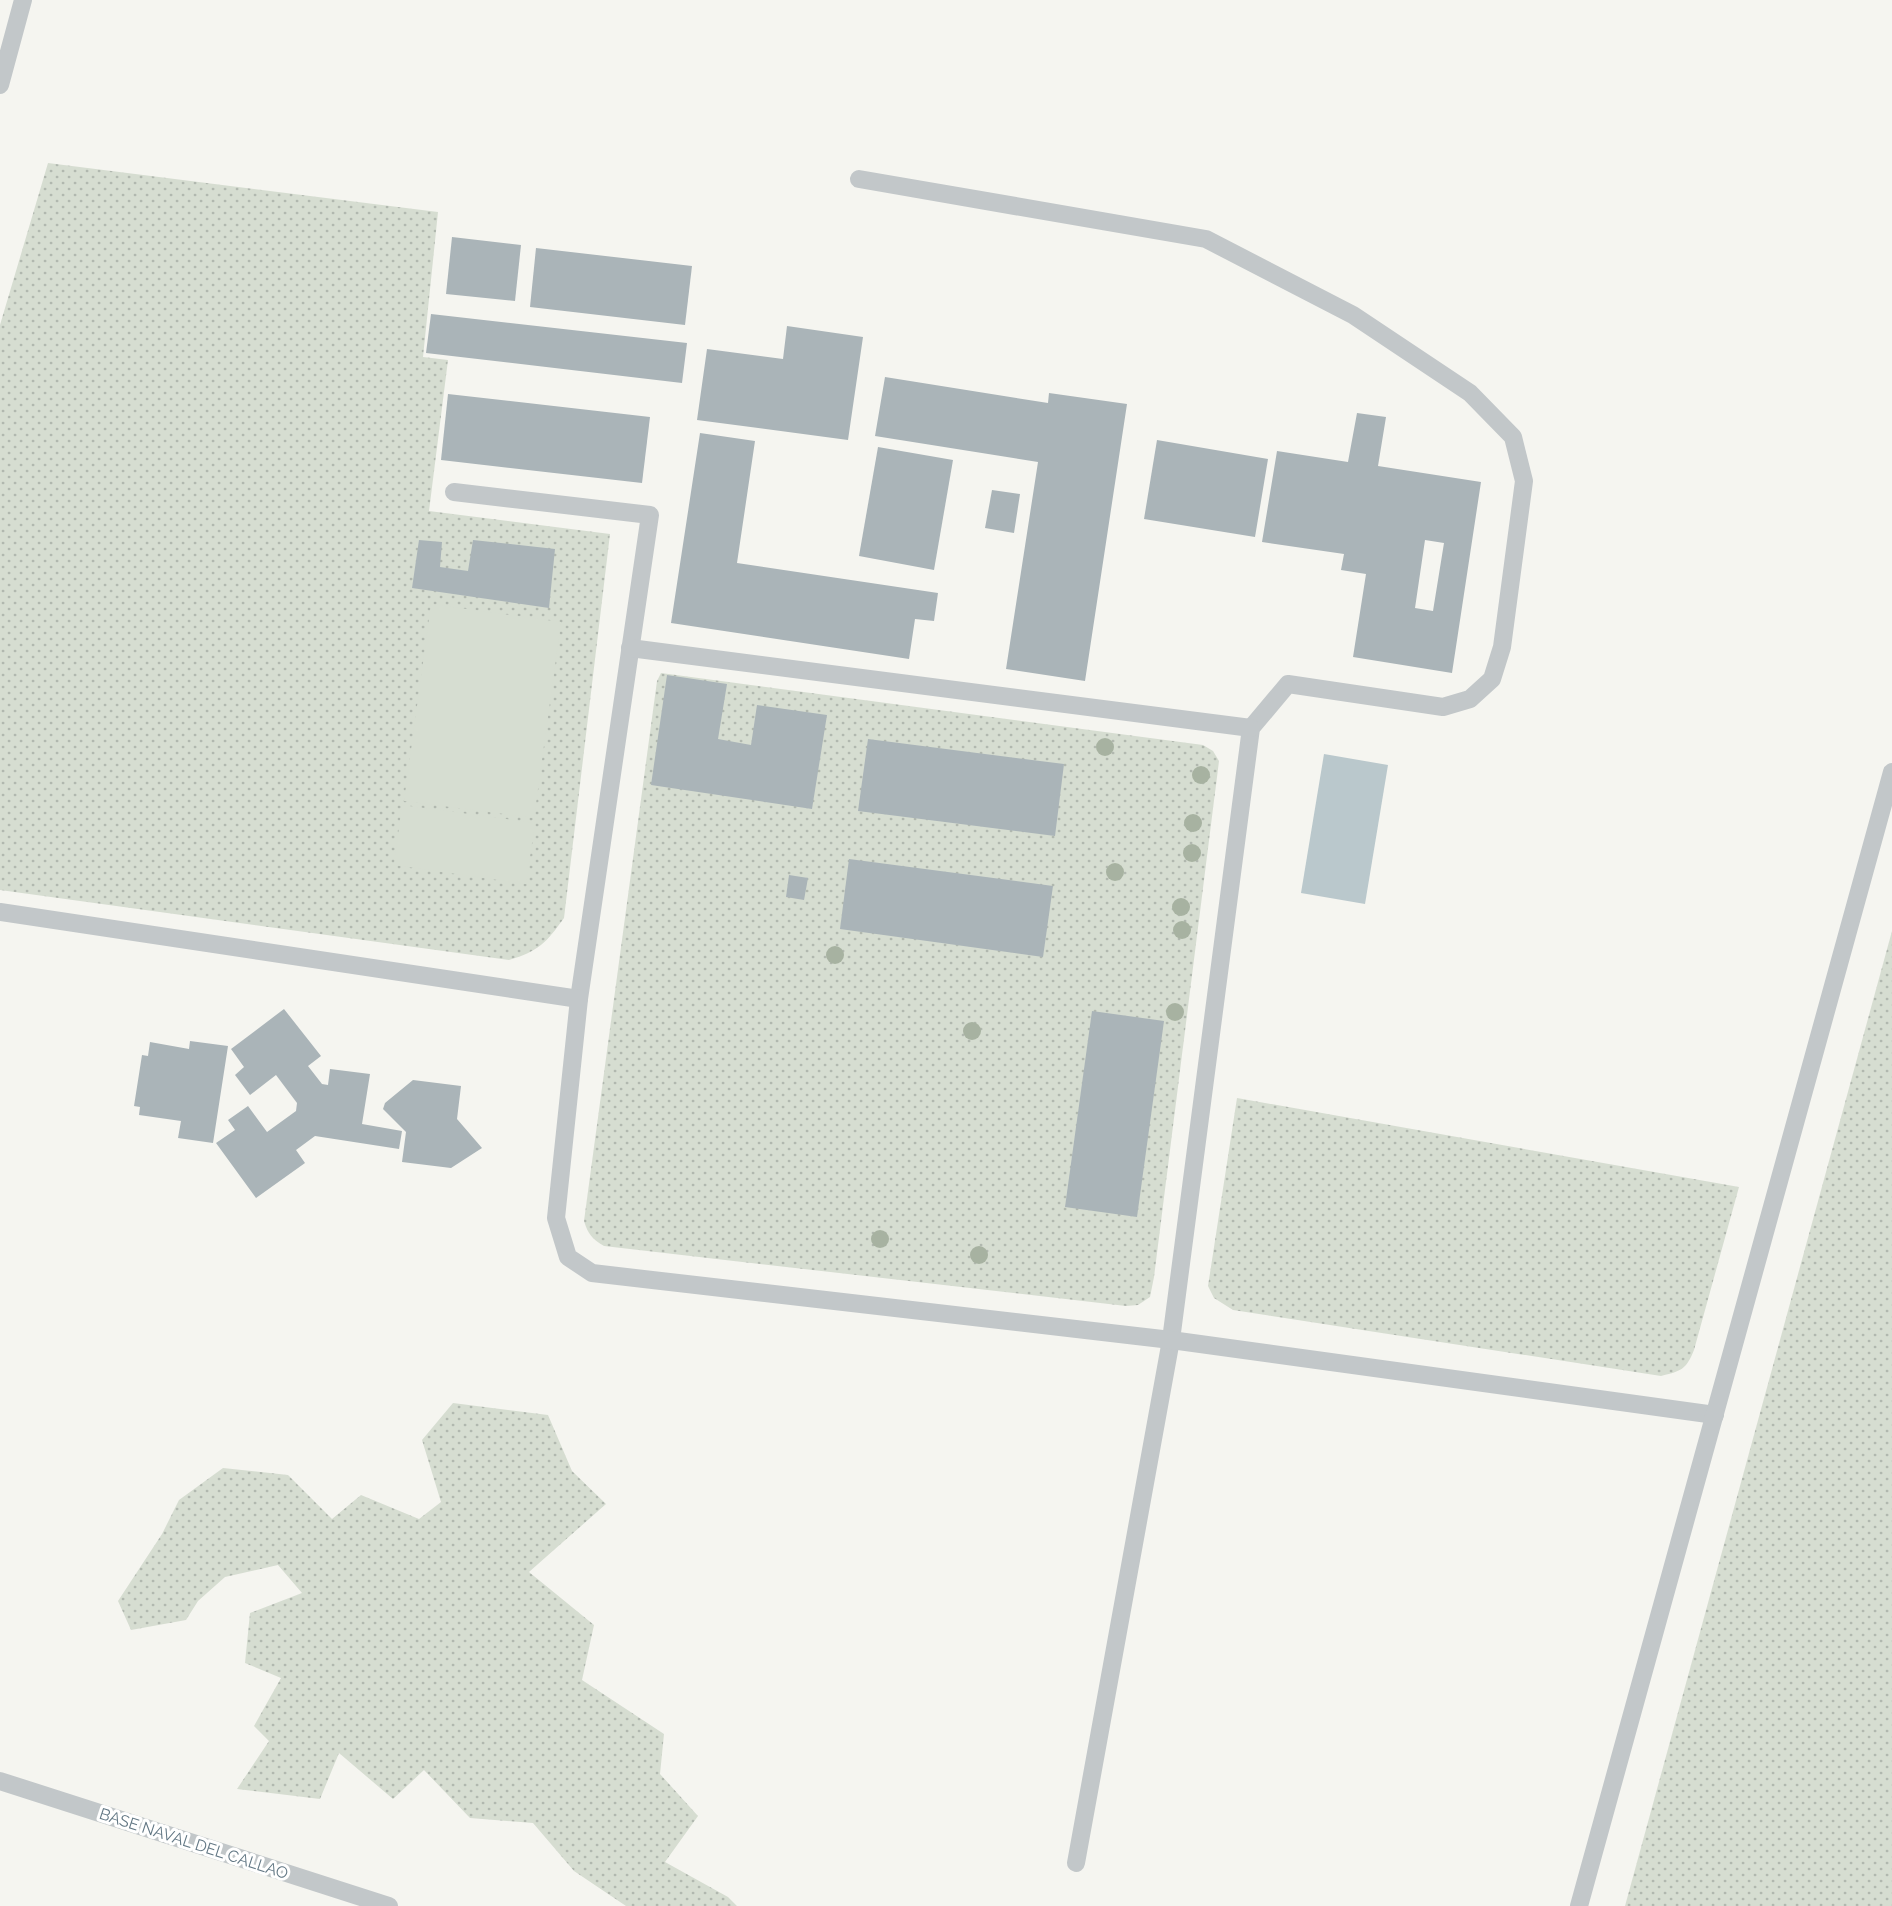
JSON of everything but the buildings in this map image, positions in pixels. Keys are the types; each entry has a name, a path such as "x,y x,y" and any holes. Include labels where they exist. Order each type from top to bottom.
{"lane":[{"path":"0,85 23,0"},
{"path":"859,178 1206,238 1353,315 1470,393 1512,437 1524,481 1502,646 1492,679 1470,699 1443,707 1288,684 1251,728 1171,1340 1076,1863"},
{"path":"454,492 650,515 579,999 556,1218 568,1257 592,1273 1171,1340 1715,1415"},
{"path":"630,648 1251,728"},
{"path":"1579,1906 1892,772"},
{"path":"0,912 579,999"},
{"name":"BASE NAVAL DEL CALLAO","path":"0,1781 389,1906"}],"shaded area":[{"path":"48,163 438,212 423,357 448,360 429,511 610,534 564,918 547,940 535,949 509,960 0,890 0,325"},
{"path":"431,604 561,622 534,818 404,801"},
{"path":"661,673 1203,745 1213,751 1219,761 1150,1297 1138,1305 1126,1306 604,1246 591,1236 584,1221 657,681"},
{"path":"1324,754 1388,765 1365,904 1301,893"},
{"path":"402,805 535,823 526,884 394,865"},
{"path":"1892,931 1892,1906 1625,1906"},
{"path":"1237,1098 1739,1187 1694,1350 1688,1362 1678,1371 1661,1376 1233,1310 1214,1298 1208,1286"},
{"path":"453,1403 548,1415 572,1471 606,1504 529,1572 594,1625 582,1680 664,1734 660,1774 698,1816 665,1862 728,1897 737,1906 626,1906 574,1871 533,1823 470,1818 424,1770 393,1799 339,1753 320,1799 237,1789 269,1741 254,1726 281,1678 245,1663 250,1613 302,1593 278,1565 225,1577 198,1601 186,1620 131,1630 118,1601 162,1534 179,1500 223,1468 288,1475 332,1519 361,1495 419,1519 441,1502 422,1440"}]}
